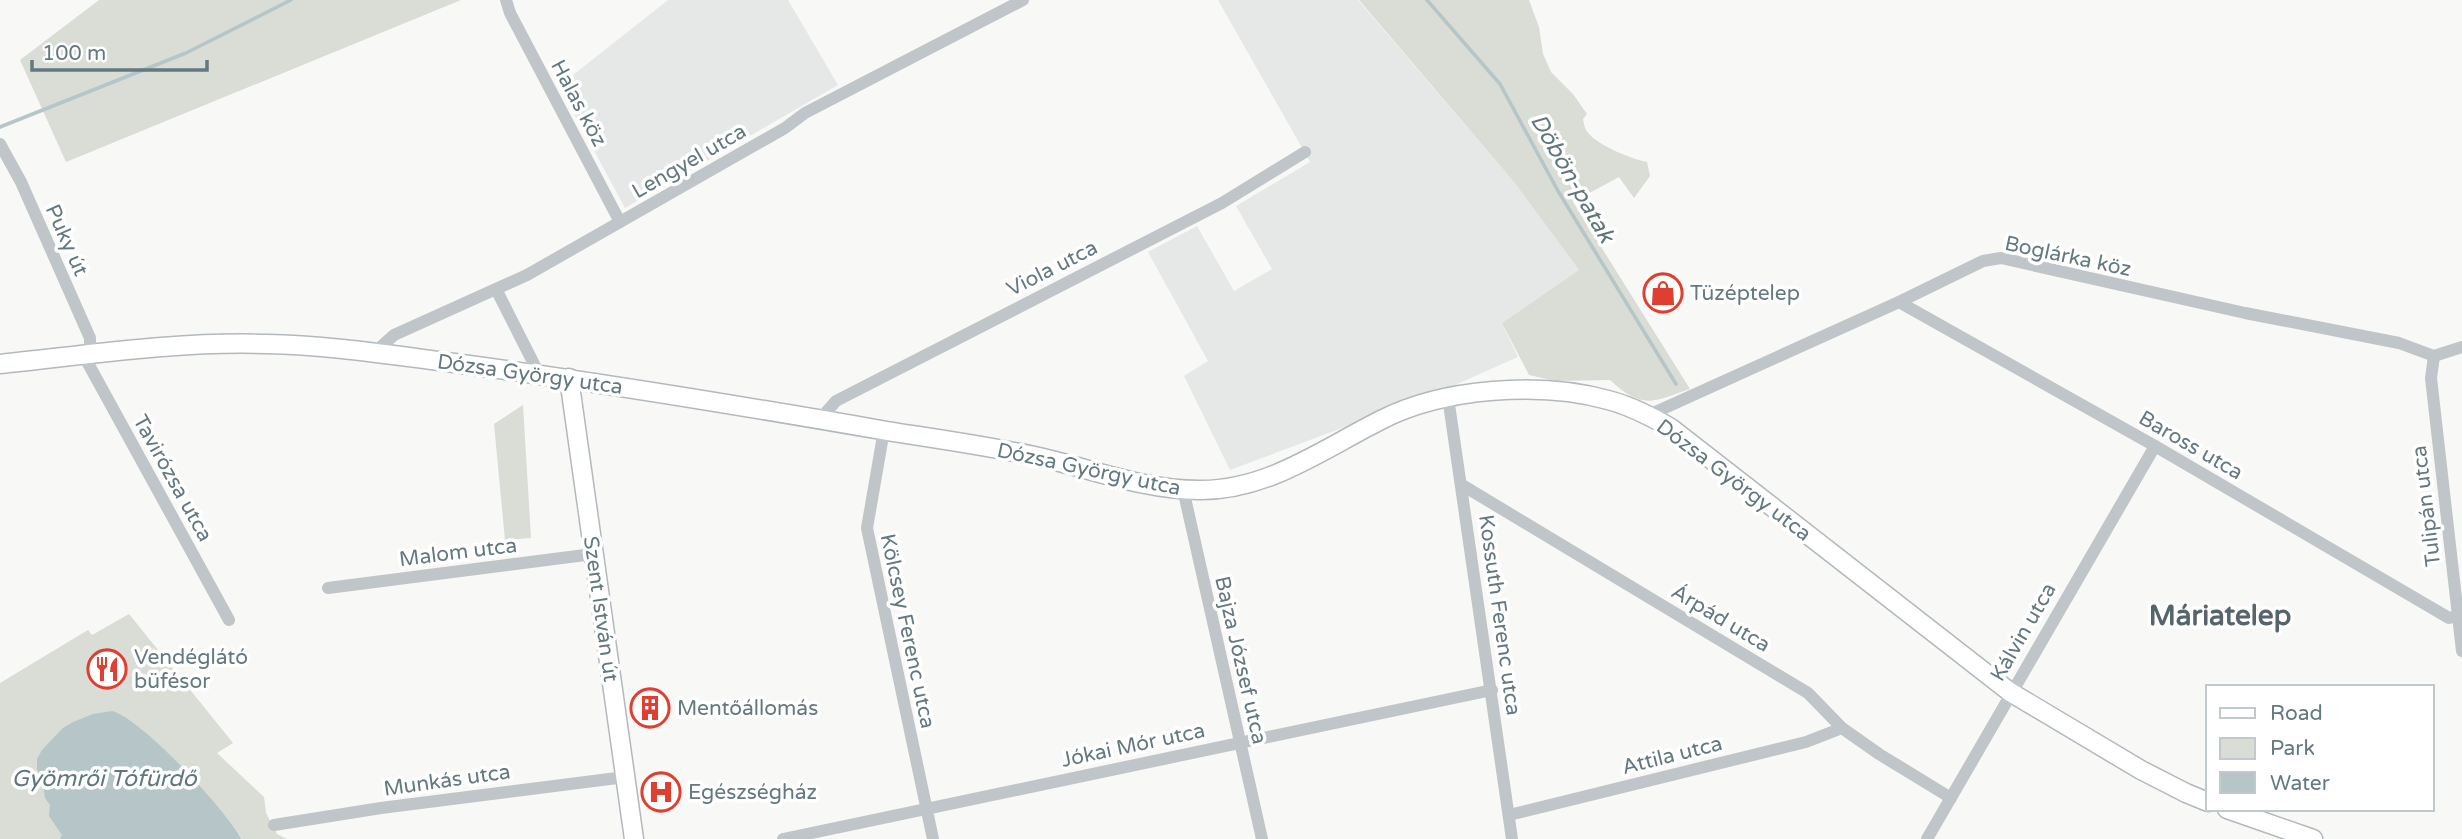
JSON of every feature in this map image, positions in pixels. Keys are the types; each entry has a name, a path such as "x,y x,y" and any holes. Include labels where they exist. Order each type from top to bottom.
{"main road":[{"name":"Dózsa György utca","path":"0,364 211,344 268,344 373,353 569,378 820,419 1037,457 1146,485 1183,489 1224,489 1254,483 1286,470 1387,417 1448,397 1517,391 1584,394 1629,406 1671,428 2010,692 2141,770 2206,801"},
{"name":"Szent István út","path":"569,378 634,839"},
{"path":"2233,811 2313,839"}],"street":[{"name":"Halas köz","path":"506,0 510,13 620,222"},
{"name":"Lengyel utca","path":"373,353 394,335 527,275 785,128 805,113 1023,0"},
{"name":"Puky út","path":"0,144 20,182 90,338 87,355"},
{"name":"Viola utca","path":"820,419 835,401 1222,203 1305,152"},
{"name":"Boglárka köz","path":"1648,415 1899,302 1983,261 2001,258 2245,313 2399,343 2434,356"},
{"path":"496,289 540,374"},
{"name":"Baross utca","path":"1899,302 2155,446 2449,618 2460,615"},
{"path":"2434,356 2462,347"},
{"name":"Tavirózsa utca","path":"87,355 229,620"},
{"name":"Tulipán utca","path":"2434,356 2431,378 2462,651"},
{"name":"Kossuth Ferenc utca","path":"1448,397 1512,839"},
{"name":"Kölcsey Ferenc utca","path":"884,430 867,528 933,839"},
{"name":"Kálvin utca","path":"1927,839 2155,446"},
{"name":"Árpád utca","path":"1462,485 1808,692 1842,728 1951,798"},
{"name":"Bajza József utca","path":"1183,489 1262,839"},
{"name":"Malom utca","path":"328,588 593,554"},
{"name":"Jókai Mór utca","path":"783,839 1492,690"},
{"name":"Attila utca","path":"1508,814 1806,742 1842,728"},
{"name":"Munkás utca","path":"274,825 381,808 625,777"}],"shaded area":[{"path":"668,0 788,0 838,85 625,208 559,86"},
{"path":"1218,0 1358,0 1514,182 1579,270 1502,323 1518,357 1446,389 1230,470 1184,376 1208,361 1148,252 1197,226 1234,291 1272,269 1236,206 1310,162"}],"green space":[{"path":"99,0 461,0 66,162 20,60"},
{"path":"1359,0 1529,0 1539,27 1543,54 1551,72 1573,94 1587,114 1583,119 1586,130 1605,145 1647,162 1650,176 1634,198 1619,177 1573,202 1690,389 1648,401 1631,396 1610,380 1555,381 1529,375 1502,323 1579,270 1514,182"},
{"path":"523,405 531,538 505,540 494,424"},
{"path":"129,614 233,743 217,753 264,797 266,813 277,834 287,839 0,839 0,683 88,630 92,635"}],"water":[{"name":"Gyömrői Tófürdő","path":"112,711 125,717 162,747 202,788 241,839 60,839 62,835 49,816 50,805 45,798 37,759 63,728 93,714"}],"waterway":[{"path":"0,127 186,53 291,0"},
{"name":"Döbön-patak","path":"1427,0 1500,84 1558,191 1676,384"}],"place":[{"name":"Tüzéptelep","path":"1663,293"},
{"name":"Vendéglátó büfésor","path":"107,669"},
{"name":"Mentőállomás","path":"650,708"},
{"name":"Egészségház","path":"661,792"}],"district":[{"name":"Máriatelep","path":"2220,615"}]}
